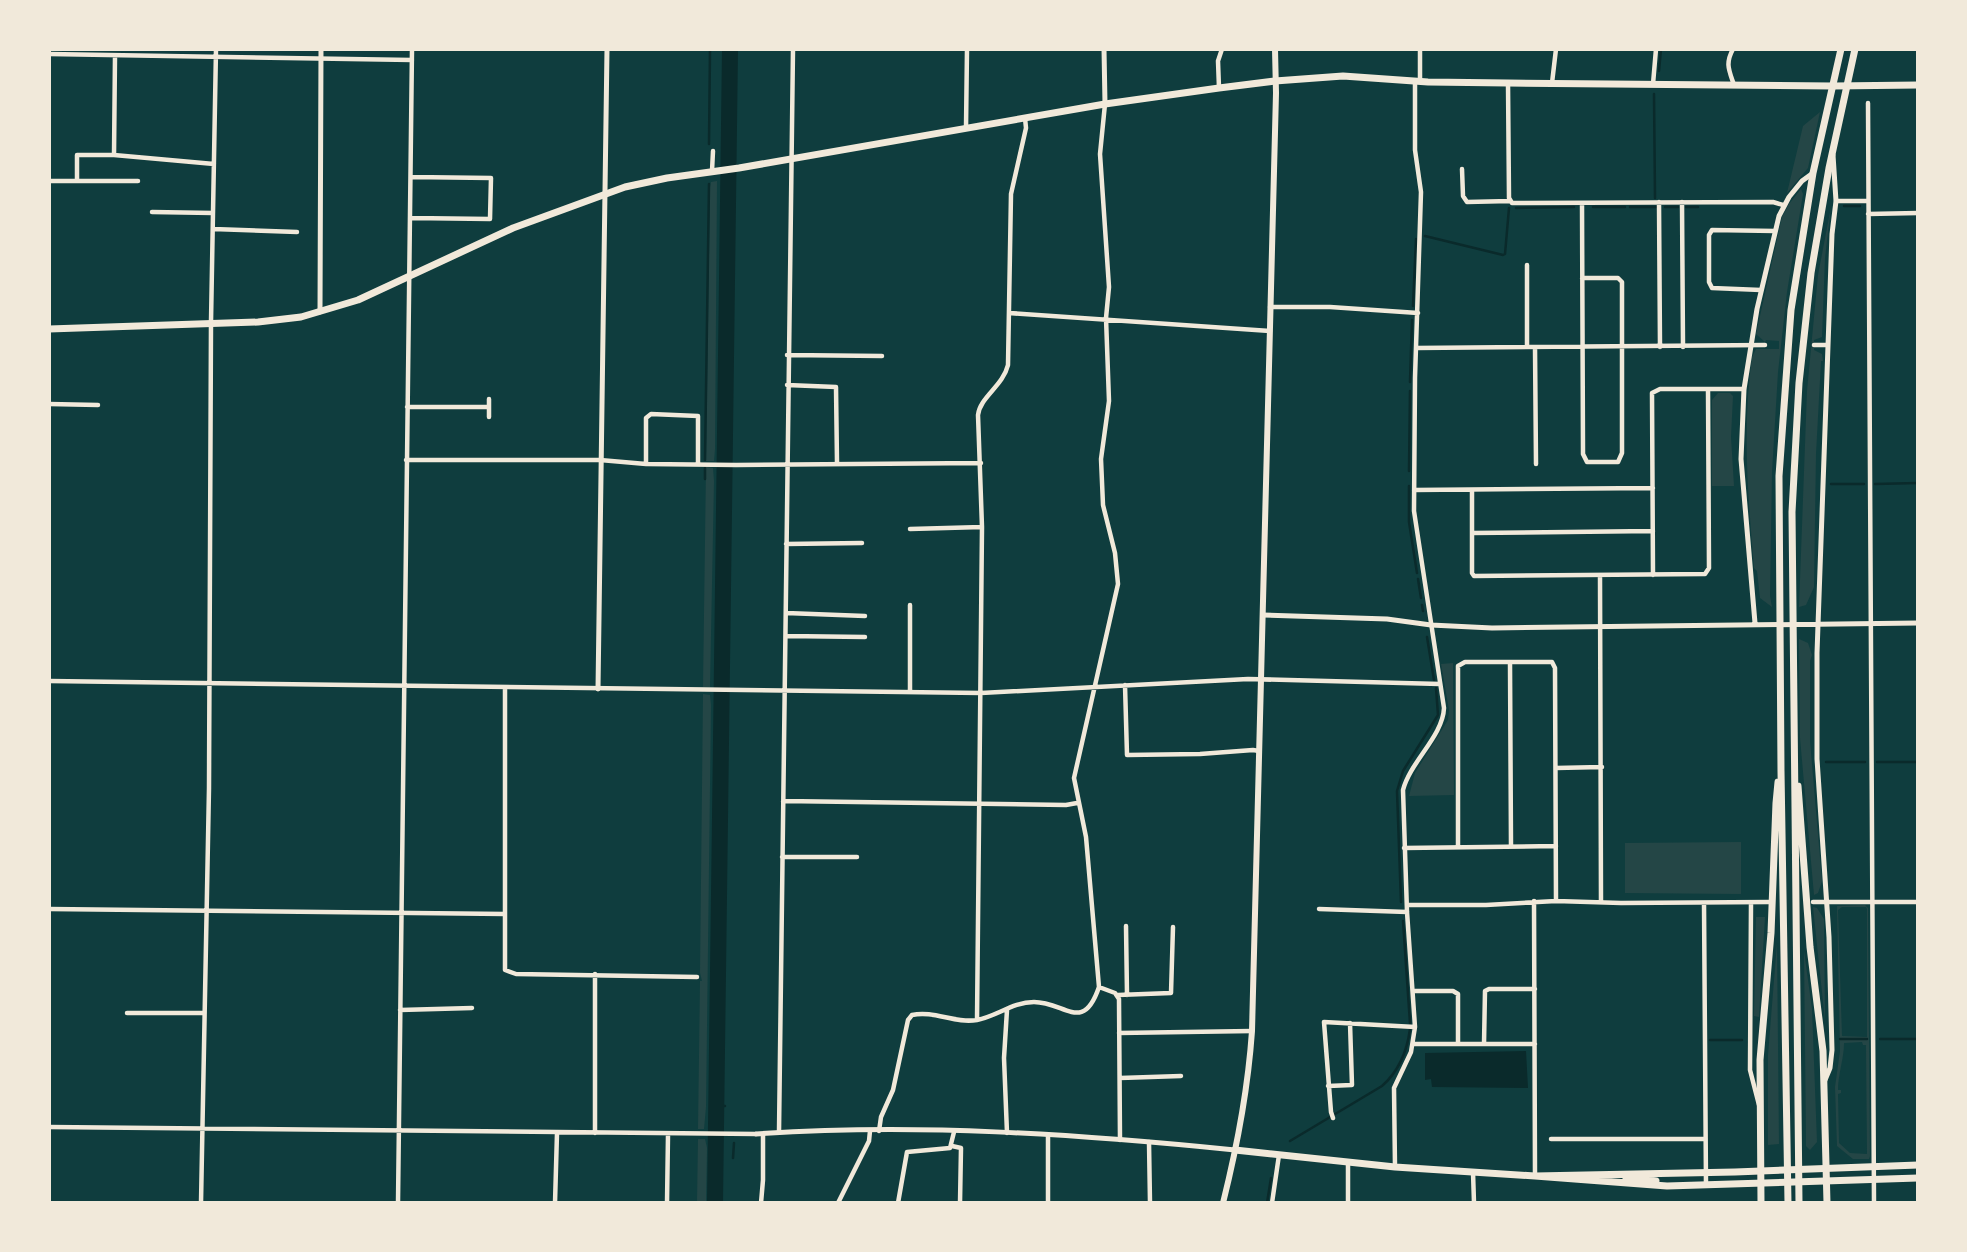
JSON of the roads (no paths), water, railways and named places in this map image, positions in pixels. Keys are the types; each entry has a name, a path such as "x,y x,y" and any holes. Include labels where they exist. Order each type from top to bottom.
{"main road":[{"path":"1223,1203 1247,1082 1252,1031 1275,49"},
{"path":"1788,1201 1779,476 1791,310 1813,173 1841,49"},
{"path":"1799,1201 1792,512 1799,383 1811,273 1832,152 1856,49"},
{"path":"49,329 275,321 320,312 358,300 513,228 604,194 650,181 1105,104 1219,88 1343,76 1417,81 1552,84 1918,85"},
{"path":"1761,1203 1759,1106 1772,921 1776,803 1781,771"},
{"path":"1794,772 1801,812 1810,947 1822,1051 1827,1203"},
{"path":"1235,1150 1395,1167 1535,1175 1630,1184 1760,1178 1815,1181 1827,1174 1873,1173 1918,1178"},
{"path":"1759,1158 1770,1171"},
{"path":"1535,1175 1601,1174 1705,1180 1760,1178 1770,1171 1827,1174 1918,1168"},
{"path":"1815,1181 1827,1192"}],"street":[{"path":"97,49 97,56"},
{"path":"144,49 144,57"},
{"path":"201,1203 216,49"},
{"path":"320,312 321,49"},
{"path":"398,1203 412,49"},
{"path":"598,689 607,49"},
{"path":"779,1132 793,49"},
{"path":"966,128 967,49"},
{"path":"879,1131 881,1117 893,1090 908,1020 912,1015 918,1013 962,1021 977,1020 1016,1004 1036,1002 1075,1014 1083,1012 1095,1000 1099,987 1086,837 1074,778 1118,584 1115,553 1104,505 1101,458 1109,401 1106,318 1109,287 1100,154 1105,104 1104,49"},
{"path":"1219,88 1218,61 1222,49"},
{"path":"1395,1167 1394,1088 1414,1044 1415,1027 1407,912 1403,790 1409,774 1443,719 1444,708 1417,538 1414,490 1421,192 1415,150 1420,49"},
{"path":"1552,84 1556,49"},
{"path":"1653,85 1656,49"},
{"path":"1733,49 1727,66 1734,86"},
{"path":"49,54 412,60"},
{"path":"114,155 115,56"},
{"path":"1508,83 1510,201"},
{"path":"1868,103 1874,1203"},
{"path":"977,1020 982,527 978,410 1006,373 1011,194 1026,128 1025,118"},
{"path":"713,151 715,172"},
{"path":"1823,1083 1831,1058 1828,902 1817,759 1827,345 1836,201 1836,167 1832,152"},
{"path":"77,181 77,155 114,155 214,164"},
{"path":"1462,169 1463,196 1467,202 1773,202 1783,205"},
{"path":"1755,623 1741,459 1744,389 1761,290 1783,205 1802,181 1813,173"},
{"path":"411,177 491,177 490,219 411,218"},
{"path":"49,181 138,181"},
{"path":"1836,201 1868,201"},
{"path":"1659,202 1660,347"},
{"path":"1682,202 1683,347"},
{"path":"1581,203 1583,454 1585,461 1618,462 1622,457 1621,279 1582,278"},
{"path":"152,212 213,213"},
{"path":"1868,214 1918,213"},
{"path":"213,229 297,232"},
{"path":"1761,290 1712,288 1709,282 1709,235 1712,230 1775,231"},
{"path":"1527,265 1527,347"},
{"path":"1270,307 1330,307 1418,313"},
{"path":"1009,313 1270,331"},
{"path":"1416,348 1765,345"},
{"path":"1814,345 1827,345"},
{"path":"1535,347 1536,464"},
{"path":"787,355 882,356"},
{"path":"787,385 836,387 837,463"},
{"path":"1472,490 1474,576 1703,575 1709,571 1708,389"},
{"path":"1653,575 1654,391 1744,389"},
{"path":"489,399 489,417"},
{"path":"49,404 98,405"},
{"path":"407,407 489,407"},
{"path":"646,464 646,418 651,414 698,416 698,464"},
{"path":"406,460 600,460 714,465 981,463"},
{"path":"1414,490 1653,488"},
{"path":"910,529 982,527"},
{"path":"1472,533 1653,531"},
{"path":"786,544 862,543"},
{"path":"1600,576 1601,902"},
{"path":"910,605 910,692"},
{"path":"786,613 865,615"},
{"path":"1263,615 1387,619 1431,625 1492,628 1918,623"},
{"path":"786,636 865,637"},
{"path":"1458,846 1458,666 1465,662 1549,662 1555,666 1556,901"},
{"path":"1510,663 1511,846"},
{"path":"49,681 981,694 1261,679 1440,684"},
{"path":"1125,685 1127,755 1259,751"},
{"path":"505,688 505,966 508,973 697,977"},
{"path":"1556,768 1602,767"},
{"path":"783,802 1077,803"},
{"path":"1404,848 1556,846"},
{"path":"782,858 857,857"},
{"path":"1407,905 1486,905 1534,901 1769,902"},
{"path":"1534,901 1535,1175"},
{"path":"1813,902 1918,902"},
{"path":"1704,903 1705,1180"},
{"path":"1751,903 1750,1070 1759,1106"},
{"path":"49,909 505,914"},
{"path":"1319,909 1407,912"},
{"path":"1126,926 1127,995"},
{"path":"1099,987 1118,995 1171,993 1173,927"},
{"path":"595,1133 596,974"},
{"path":"1484,1044 1485,991 1535,989"},
{"path":"1413,991 1453,990 1458,994 1458,1044"},
{"path":"1118,995 1120,1140"},
{"path":"400,1010 472,1008"},
{"path":"1007,1009 1004,1044 1007,1133"},
{"path":"127,1013 204,1013"},
{"path":"1332,1115 1324,1022 1415,1027"},
{"path":"1328,1086 1352,1085 1350,1023"},
{"path":"1119,1034 1252,1031"},
{"path":"1414,1044 1535,1044"},
{"path":"1120,1078 1181,1076"},
{"path":"49,1126 729,1136 779,1132 870,1131 1007,1133 1235,1150"},
{"path":"838,1203 869,1141 870,1131"},
{"path":"952,1146 954,1132"},
{"path":"555,1203 557,1133"},
{"path":"759,1134 761,1203"},
{"path":"667,1203 668,1135"},
{"path":"1048,1135 1048,1203"},
{"path":"1551,1139 1705,1139"},
{"path":"1149,1142 1150,1203"},
{"path":"898,1203 908,1151 952,1146 961,1148 960,1203"},
{"path":"1272,1203 1279,1155"},
{"path":"1348,1162 1348,1203"},
{"path":"1474,1172 1474,1203"}],"waterway":[{"path":"709,144 710,49"},
{"path":"715,1203 730,49"},
{"path":"1659,71 1661,49"},
{"path":"1654,94 1655,198"},
{"path":"705,460 709,184"},
{"path":"1844,206 1860,206"},
{"path":"1516,208 1574,207"},
{"path":"1593,207 1625,207"},
{"path":"1630,207 1656,207"},
{"path":"1665,207 1678,207"},
{"path":"1686,207 1698,207"},
{"path":"1425,236 1503,255 1509,208"},
{"path":"1413,306 1416,239"},
{"path":"1410,382 1412,320"},
{"path":"1409,471 1410,391"},
{"path":"705,468 705,479"},
{"path":"1875,484 1918,483"},
{"path":"1831,484 1864,484"},
{"path":"1409,486 1409,522 1417,573"},
{"path":"1418,579 1421,598"},
{"path":"1422,605 1423,611"},
{"path":"1427,637 1434,680"},
{"path":"1401,902 1397,791 1403,771 1438,715 1436,688"},
{"path":"1826,762 1865,762"},
{"path":"1877,762 1918,762"},
{"path":"1403,921 1410,1023"},
{"path":"1290,1141 1382,1086 1401,1060 1410,1029"},
{"path":"1840,1039 1867,1039"},
{"path":"1880,1039 1918,1039"},
{"path":"1710,1040 1742,1040"},
{"path":"716,1106 725,1106"},
{"path":"733,1158 734,1143"},
{"path":"1267,1203 1271,1178"}]}
